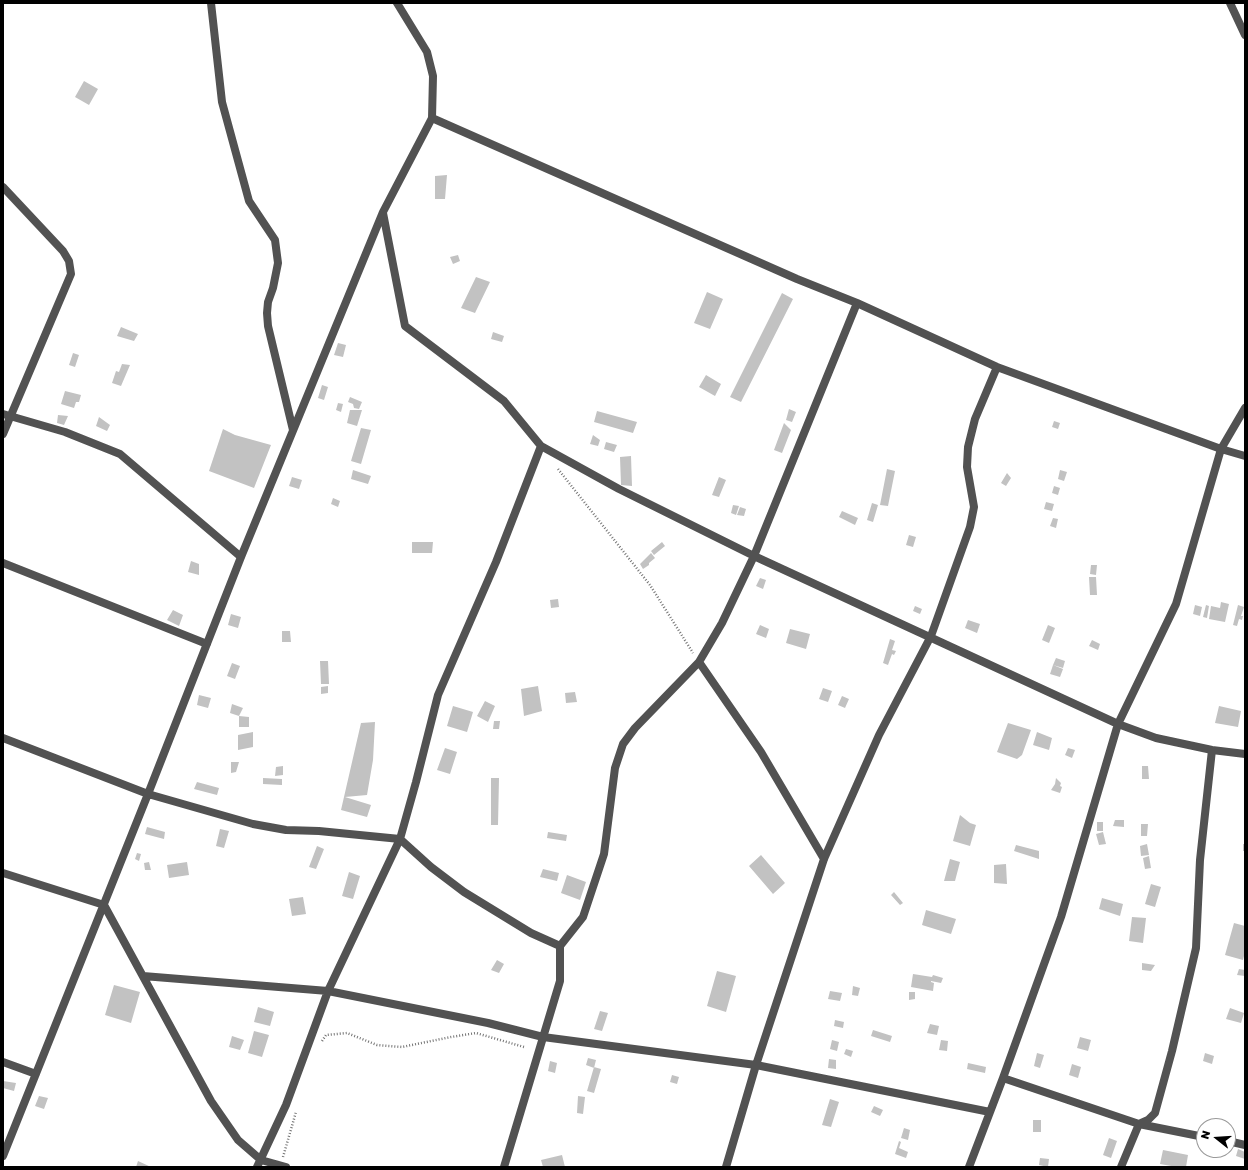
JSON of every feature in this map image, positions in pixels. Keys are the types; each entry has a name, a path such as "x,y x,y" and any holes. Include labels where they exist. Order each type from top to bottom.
{"street":[{"path":"211,3 222,102 249,201 275,240 278,263 273,288 268,302 268,326 293,430"},
{"path":"3,1156 241,557 383,212 432,118 433,76 430,60 427,52 397,3"},
{"path":"1230,3 1245,35"},
{"path":"432,118 798,279 857,303 997,367 1221,449 1245,456"},
{"path":"3,187 63,251 69,261 71,274 7,414 3,434"},
{"path":"383,212 405,326 504,401 541,446 619,489 754,556 931,636 1118,724 1156,738 1212,750 1245,754"},
{"path":"504,1167 560,981 560,946 583,917 604,854 616,768 623,744 635,728 699,662 722,623 754,556 857,303"},
{"path":"726,1167 756,1065 824,859 879,735 931,636 970,527 974,507 967,467 968,447 975,420 997,367"},
{"path":"969,1167 1061,917 1118,724 1176,604 1221,449 1245,408"},
{"path":"7,414 65,432 120,454 241,557"},
{"path":"259,1163 286,1105 328,991 400,838 438,695 496,562 541,446"},
{"path":"3,563 207,644"},
{"path":"699,662 761,752 824,859"},
{"path":"3,738 148,794 253,824 286,830 319,831 400,838 431,867 464,892 531,933 560,946"},
{"path":"1121,1167 1139,1124 1148,1120 1155,1113 1172,1051 1196,948 1200,860 1212,750"},
{"path":"3,873 104,905 211,1101 238,1140 259,1163 283,1166"},
{"path":"143,976 328,991 488,1023 543,1037 756,1065 990,1112"},
{"path":"3,1062 36,1074"},
{"path":"1003,1078 1139,1124 1196,1135"}],"path":[{"path":"555,464 650,585 699,662"},
{"path":"318,1045 326,1035 347,1033 377,1045 402,1047 476,1033 524,1047"},
{"path":"283,1166 297,1105"}],"building":[{"path":"84,81 98,89 89,105 75,97"},
{"path":"447,175 445,199 435,199 435,176"},
{"path":"458,255 460,261 453,264 450,257"},
{"path":"476,277 490,282 475,313 461,308"},
{"path":"707,292 723,299 710,329 694,323"},
{"path":"782,293 793,299 741,402 730,397"},
{"path":"121,327 138,334 134,341 117,336"},
{"path":"493,332 504,336 502,342 491,339"},
{"path":"338,343 346,345 343,357 334,355"},
{"path":"73,353 79,355 75,367 69,365"},
{"path":"122,364 130,365 121,386 112,383 116,371 119,372"},
{"path":"706,375 721,384 715,396 699,387"},
{"path":"322,385 328,387 324,400 318,398"},
{"path":"65,391 81,395 79,402 76,402 74,408 61,404"},
{"path":"350,397 362,402 359,409 354,408 353,404 348,402"},
{"path":"338,403 343,404 341,412 336,410"},
{"path":"789,409 796,412 792,422 786,420"},
{"path":"350,410 362,410 357,426 347,423"},
{"path":"597,411 637,422 633,433 594,422"},
{"path":"58,415 68,416 64,425 57,423"},
{"path":"99,417 110,425 107,431 96,426"},
{"path":"1054,421 1060,423 1058,429 1052,427"},
{"path":"784,423 791,430 782,453 774,450"},
{"path":"361,428 371,430 361,464 351,461"},
{"path":"223,429 235,435 271,445 254,488 209,471"},
{"path":"593,435 600,440 598,446 590,444"},
{"path":"606,442 617,445 614,452 604,449"},
{"path":"631,456 632,486 621,485 620,457"},
{"path":"887,469 895,471 888,506 880,505"},
{"path":"353,470 371,476 368,484 351,479"},
{"path":"1060,470 1067,472 1064,481 1058,479"},
{"path":"1007,473 1011,478 1006,486 1001,483"},
{"path":"292,477 302,480 299,489 289,486"},
{"path":"719,477 726,480 719,497 712,495"},
{"path":"1054,486 1060,488 1058,495 1052,493"},
{"path":"333,498 340,501 338,507 331,504"},
{"path":"1046,502 1054,504 1052,511 1044,509"},
{"path":"872,503 878,505 873,522 867,520"},
{"path":"733,505 739,506 736,515 731,513"},
{"path":"740,507 746,509 744,516 737,515"},
{"path":"842,511 858,518 855,525 839,517"},
{"path":"1053,518 1058,519 1056,528 1050,526"},
{"path":"909,535 916,537 913,547 906,545"},
{"path":"412,542 433,542 432,553 412,553"},
{"path":"662,542 665,546 654,555 651,551"},
{"path":"651,553 655,558 643,569 640,564"},
{"path":"191,561 199,564 199,575 188,572"},
{"path":"1091,565 1097,565 1096,575 1090,574"},
{"path":"1089,577 1096,577 1097,595 1090,595"},
{"path":"760,578 766,580 763,589 756,586"},
{"path":"558,599 559,607 551,608 550,600"},
{"path":"1221,602 1229,604 1225,622 1209,619 1211,606 1220,608"},
{"path":"1195,605 1202,607 1200,616 1193,614"},
{"path":"1206,605 1209,606 1207,618 1203,617"},
{"path":"1238,605 1244,607 1241,616 1243,616 1242,620 1239,619 1237,626 1233,625"},
{"path":"915,606 922,609 920,614 913,611"},
{"path":"173,610 183,615 179,626 167,620"},
{"path":"231,614 241,617 238,628 228,625"},
{"path":"968,620 980,624 977,633 965,628"},
{"path":"760,625 769,629 766,638 756,634"},
{"path":"1048,625 1055,628 1049,643 1042,640"},
{"path":"790,629 810,634 806,649 786,643"},
{"path":"282,631 290,631 291,642 282,642"},
{"path":"890,639 895,641 892,650 896,651 894,655 892,654 888,665 883,663"},
{"path":"1092,640 1100,644 1098,650 1089,646"},
{"path":"1056,658 1065,661 1063,668 1053,665"},
{"path":"320,661 328,661 329,684 321,684"},
{"path":"232,663 240,666 235,679 227,676"},
{"path":"1053,665 1063,669 1060,677 1050,674"},
{"path":"328,686 328,693 321,694 321,687"},
{"path":"538,686 542,711 524,716 521,689"},
{"path":"823,688 832,691 828,702 819,699"},
{"path":"575,692 577,702 566,703 565,693"},
{"path":"199,695 211,698 208,708 197,705"},
{"path":"842,696 849,699 845,708 838,705"},
{"path":"485,701 495,706 488,722 477,716"},
{"path":"232,704 243,708 239,716 230,713"},
{"path":"453,706 473,712 467,732 447,726"},
{"path":"1219,706 1241,711 1238,727 1215,723"},
{"path":"239,716 249,717 249,727 239,727"},
{"path":"494,721 500,721 499,729 493,729"},
{"path":"375,722 373,760 367,795 345,797 371,805 367,817 341,810 361,723"},
{"path":"1008,723 1031,730 1022,755 1017,759 997,752"},
{"path":"253,732 253,747 238,750 238,735"},
{"path":"1037,732 1052,738 1049,750 1033,745"},
{"path":"445,748 457,752 450,774 437,770"},
{"path":"1068,748 1075,750 1072,758 1065,755"},
{"path":"231,762 239,762 236,772 231,773"},
{"path":"283,766 283,775 275,776 276,767"},
{"path":"1142,766 1148,766 1149,779 1142,779"},
{"path":"263,778 282,779 282,785 263,784"},
{"path":"491,778 499,778 498,825 491,825"},
{"path":"1056,778 1061,783 1060,786 1062,787 1060,793 1051,790 1055,784"},
{"path":"197,782 219,788 217,795 194,789"},
{"path":"960,815 970,823 976,825 970,846 953,841"},
{"path":"1115,820 1124,820 1124,827 1113,826"},
{"path":"1097,822 1103,822 1103,831 1097,831"},
{"path":"1141,824 1148,824 1147,836 1141,836"},
{"path":"147,827 165,832 164,839 145,834"},
{"path":"220,829 229,831 224,848 216,846"},
{"path":"548,832 567,835 566,841 547,838"},
{"path":"1103,832 1106,844 1099,845 1096,834"},
{"path":"1147,844 1149,855 1141,856 1140,846"},
{"path":"1243,844 1245,844 1245,851 1243,851"},
{"path":"1016,845 1039,851 1039,859 1014,851"},
{"path":"317,846 324,849 316,869 309,867"},
{"path":"137,853 141,854 139,861 135,859"},
{"path":"761,855 785,883 773,894 749,866"},
{"path":"1149,856 1151,868 1145,869 1143,858"},
{"path":"950,859 960,862 955,881 944,881"},
{"path":"149,862 151,870 145,870 144,863"},
{"path":"187,862 189,875 169,878 167,865"},
{"path":"1006,864 1007,884 994,883 994,865"},
{"path":"543,869 559,873 557,881 540,877"},
{"path":"349,872 360,876 353,899 342,896"},
{"path":"567,875 586,882 580,900 561,893"},
{"path":"1151,884 1161,887 1155,907 1145,904"},
{"path":"894,892 903,903 900,905 891,895"},
{"path":"303,897 306,914 292,916 289,899"},
{"path":"1102,898 1123,904 1120,916 1099,909"},
{"path":"926,910 956,919 951,934 922,925"},
{"path":"1132,917 1146,918 1143,943 1129,941"},
{"path":"1234,923 1245,926 1245,952 1243,960 1225,955"},
{"path":"497,960 504,964 499,973 491,970"},
{"path":"1142,963 1155,965 1151,971 1142,970"},
{"path":"1239,969 1245,970 1245,976 1237,975"},
{"path":"717,971 736,976 726,1012 707,1006"},
{"path":"913,974 932,977 933,975 943,978 941,983 931,981 934,983 933,991 911,987"},
{"path":"114,985 140,992 131,1023 105,1015"},
{"path":"853,986 860,988 858,996 852,995"},
{"path":"830,991 842,993 840,1001 828,999"},
{"path":"909,992 915,992 915,999 909,1000"},
{"path":"258,1007 274,1012 270,1026 254,1022"},
{"path":"1230,1008 1244,1013 1241,1023 1226,1019"},
{"path":"600,1011 608,1013 602,1031 594,1029"},
{"path":"835,1020 844,1022 843,1028 834,1026"},
{"path":"930,1024 939,1026 937,1035 927,1033"},
{"path":"873,1030 892,1036 890,1042 871,1036"},
{"path":"254,1031 269,1035 262,1057 248,1053"},
{"path":"232,1036 244,1040 240,1050 229,1047"},
{"path":"1080,1037 1091,1040 1088,1051 1077,1048"},
{"path":"832,1040 839,1042 837,1051 830,1049"},
{"path":"941,1040 948,1041 947,1051 939,1050"},
{"path":"846,1049 853,1051 851,1057 844,1054"},
{"path":"1037,1053 1044,1055 1040,1068 1034,1066"},
{"path":"1205,1053 1214,1056 1212,1064 1203,1061"},
{"path":"588,1058 596,1060 594,1068 586,1065"},
{"path":"829,1059 836,1060 836,1069 828,1068"},
{"path":"550,1061 557,1063 555,1073 548,1071"},
{"path":"968,1063 986,1067 985,1073 967,1069"},
{"path":"1072,1064 1081,1067 1078,1078 1069,1075"},
{"path":"594,1067 601,1069 594,1093 587,1091"},
{"path":"672,1075 679,1077 677,1084 670,1082"},
{"path":"3,1081 16,1083 14,1091 3,1088"},
{"path":"39,1096 48,1098 44,1109 35,1106"},
{"path":"578,1096 585,1097 583,1114 577,1113"},
{"path":"830,1099 839,1102 831,1127 822,1125"},
{"path":"874,1106 883,1110 880,1116 871,1112"},
{"path":"1033,1120 1041,1120 1041,1132 1033,1132"},
{"path":"904,1128 910,1130 908,1140 901,1138"},
{"path":"1109,1138 1117,1141 1111,1158 1103,1155"},
{"path":"899,1141 901,1142 899,1148 908,1152 906,1158 895,1154"},
{"path":"1238,1149 1245,1152 1245,1159 1236,1156"},
{"path":"1163,1150 1188,1155 1186,1167 1160,1164"},
{"path":"562,1155 565,1167 543,1167 541,1160"},
{"path":"1040,1158 1049,1159 1048,1167 1039,1165"},
{"path":"138,1161 151,1167 136,1167"}]}
